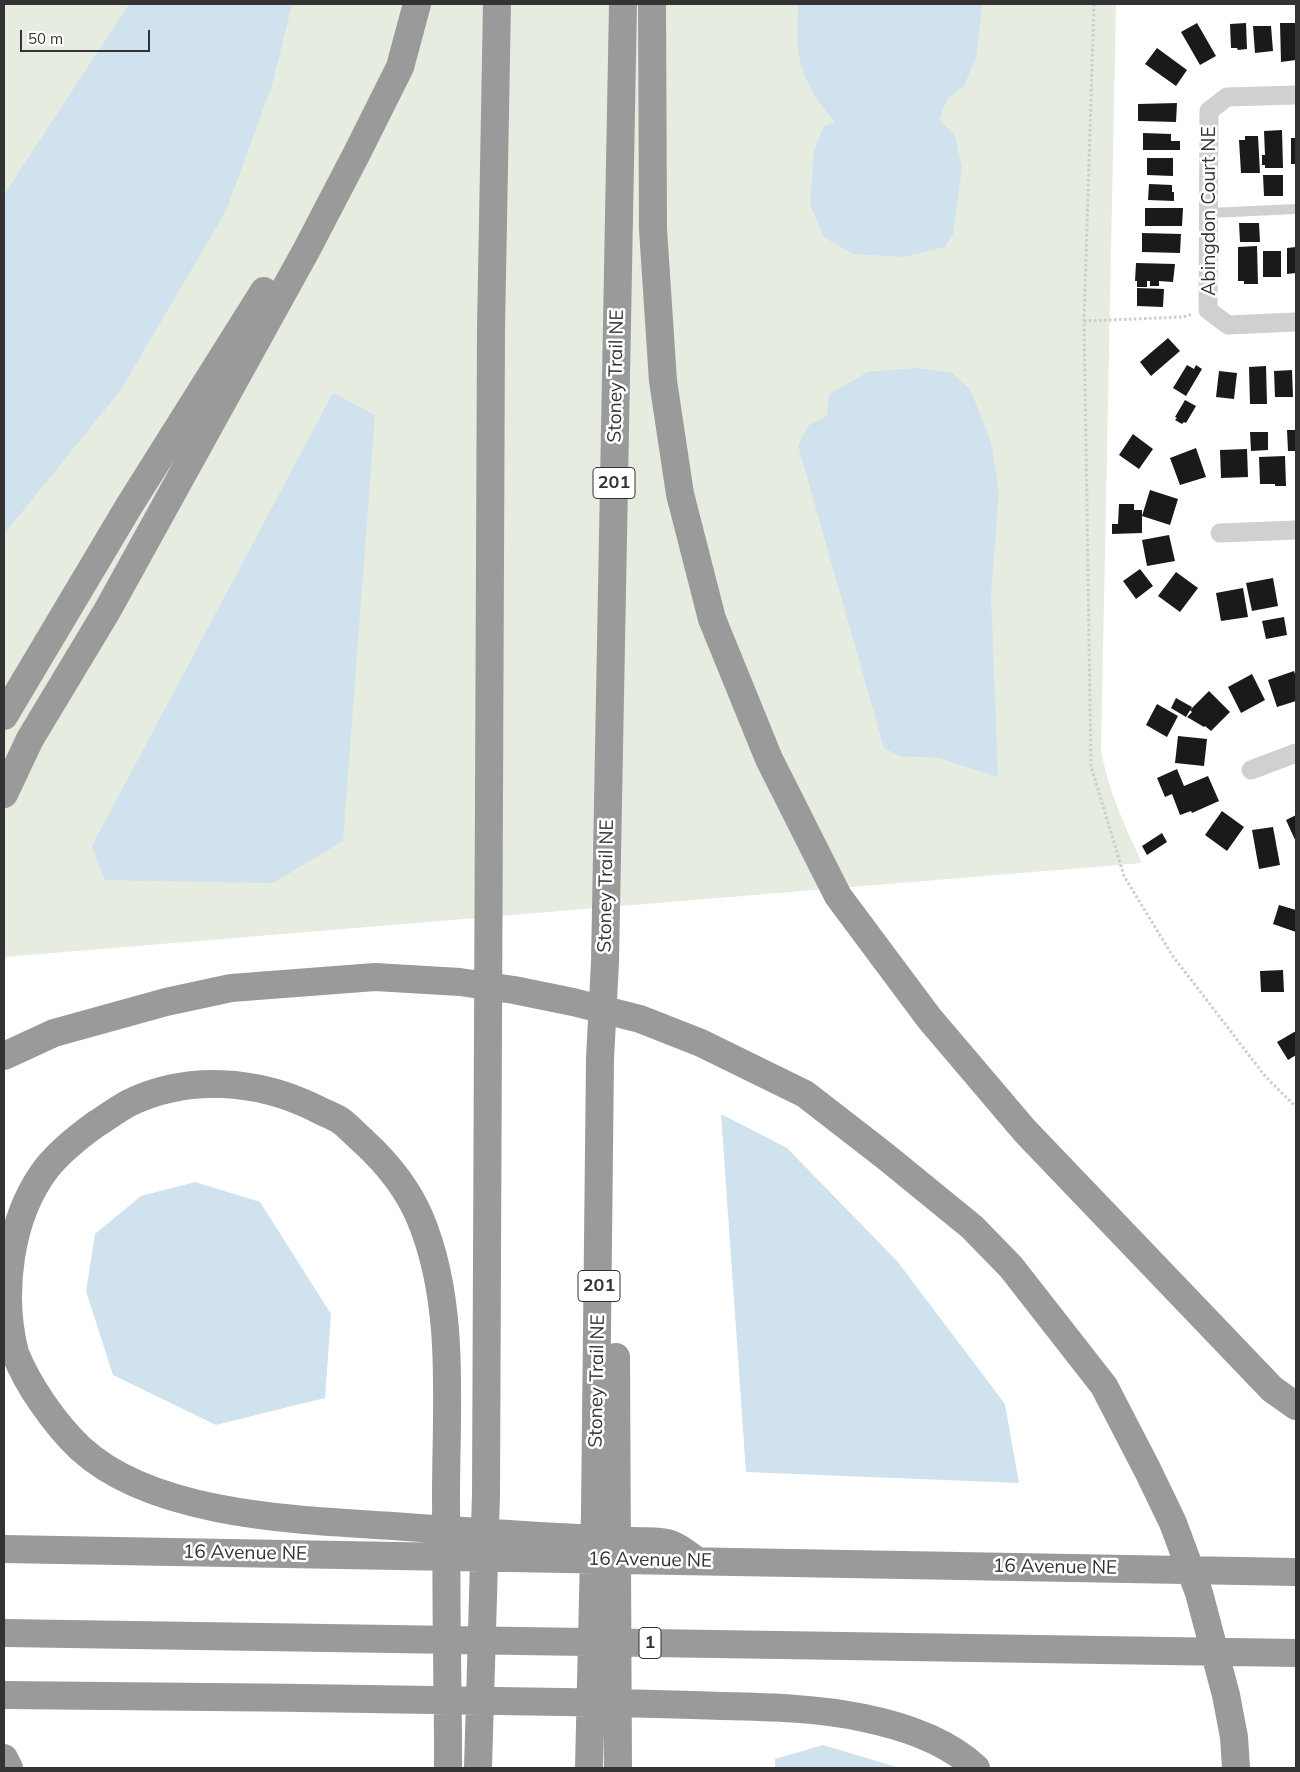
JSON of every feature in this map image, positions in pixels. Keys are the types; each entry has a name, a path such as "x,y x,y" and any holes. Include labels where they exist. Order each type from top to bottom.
{"highway":[{"path":"4,794 30,738 107,611 306,249 400,67 417,4"},
{"path":"478,1768 486,1494 491,329 497,4"},
{"name":"Stoney Trail NE","path":"589,1764 607,1513 608,1066 604,1002 622,4"},
{"path":"652,4 653,229 663,381 679,485 712,619 769,759 838,896 929,1018 1032,1138 1272,1389 1296,1406"},
{"path":"4,716 129,506 278,267 306,249"},
{"path":"4,1056 54,1033 166,1002 222,990 375,978 460,982 514,990 573,1002 640,1019 692,1040 804,1094 885,1156 978,1234 1011,1267 1104,1386 1148,1471 1172,1523 1199,1594 1226,1695 1234,1737 1236,1768"},
{"path":"448,1768 448,1737 446,1493 447,1361 445,1328 432,1251 420,1218 406,1190 384,1161 342,1122 291,1096 261,1089 219,1083 190,1085 155,1093 129,1103 77,1138 46,1169 34,1188 15,1229 10,1249 5,1290 8,1323 15,1352 48,1412 81,1448 112,1473 150,1489 186,1500 224,1509 291,1520 670,1543 697,1561"},
{"path":"607,1513 617,1760"},
{"name":"16 Avenue NE","path":"4,1549 1296,1572"},
{"name":"1","path":"4,1633 1296,1653"},
{"path":"4,1694 512,1701 814,1710 865,1718 906,1729 939,1743 967,1760 976,1768"},
{"path":"4,1758 9,1768"}],"street":[{"name":"Abingdon Court NE","path":"1296,95 1227,97 1209,111 1210,213 1208,310 1228,324 1296,322"},
{"path":"1220,533 1296,530"},
{"path":"1251,770 1296,753"}],"lane":[{"path":"1210,213 1296,209"}],"path":[{"path":"1094,4 1084,322 1091,766 1124,876 1172,955 1265,1076 1296,1107"},
{"path":"1084,322 1183,316 1208,310"}],"shaded area":[{"path":"4,4 1116,4 1101,750 1108,780 1123,822 1142,863 4,957"}],"water":[{"path":"129,4 292,4 272,85 226,211 120,391 4,534 4,195"},
{"path":"798,4 982,4 977,54 964,86 948,98 939,119 955,136 962,167 953,234 945,247 903,257 853,254 824,237 810,204 814,151 824,126 835,122 822,106 806,80 798,50"},
{"path":"916,368 952,373 970,389 991,442 999,493 991,595 998,777 939,758 900,756 884,748 798,445 809,425 827,416 829,394 868,372"},
{"path":"333,393 375,415 343,841 273,883 105,880 92,846"},
{"path":"721,1114 787,1148 897,1261 1005,1404 1019,1483 746,1472"},
{"path":"195,1182 260,1202 331,1314 325,1398 216,1425 113,1375 86,1291 95,1234 141,1196"},
{"path":"823,1745 900,1768 775,1768 775,1759"}],"building":[{"path":"1197,23 1216,56 1200,65 1181,32"},
{"path":"1246,23 1247,49 1238,50 1237,48 1231,48 1230,24"},
{"path":"1280,23 1296,23 1296,60 1281,62"},
{"path":"1253,26 1271,26 1273,51 1255,53"},
{"path":"1157,48 1187,70 1176,86 1145,64"},
{"path":"1177,103 1176,122 1138,121 1138,104"},
{"path":"1282,130 1283,168 1265,168 1265,165 1262,165 1262,155 1265,155 1264,131"},
{"path":"1143,133 1171,134 1171,141 1180,141 1180,150 1143,150"},
{"path":"1245,136 1258,136 1260,173 1241,173 1239,140 1245,140"},
{"path":"1291,138 1296,138 1296,164 1291,164"},
{"path":"1147,158 1173,158 1173,176 1147,175"},
{"path":"1263,175 1283,175 1283,196 1264,196"},
{"path":"1149,184 1172,185 1174,201 1148,200"},
{"path":"1145,208 1183,208 1182,226 1145,226"},
{"path":"1239,223 1259,223 1260,242 1240,242"},
{"path":"1142,233 1181,234 1180,253 1142,252"},
{"path":"1257,246 1258,284 1244,284 1244,281 1238,281 1238,247"},
{"path":"1296,247 1296,273 1287,274 1287,248"},
{"path":"1263,251 1281,251 1281,277 1263,277"},
{"path":"1136,263 1175,264 1173,282 1159,281 1159,286 1150,286 1150,281 1147,281 1147,287 1137,287 1137,281 1135,281"},
{"path":"1137,288 1164,289 1163,307 1137,306"},
{"path":"1168,338 1180,351 1151,376 1140,362"},
{"path":"1187,365 1194,369 1196,365 1202,369 1186,396 1173,388"},
{"path":"1266,366 1267,404 1250,404 1249,367"},
{"path":"1292,370 1293,397 1275,397 1274,371"},
{"path":"1219,371 1237,373 1234,399 1216,397"},
{"path":"1185,400 1196,406 1186,423 1182,424 1175,420 1177,418 1175,417"},
{"path":"1287,430 1296,430 1296,451 1288,451"},
{"path":"1250,432 1268,432 1268,450 1251,451"},
{"path":"1133,434 1153,449 1139,469 1119,455"},
{"path":"1196,448 1206,477 1180,485 1170,458"},
{"path":"1247,449 1248,477 1221,478 1220,450"},
{"path":"1285,456 1286,486 1260,484 1259,457"},
{"path":"1150,490 1178,499 1170,525 1142,516"},
{"path":"1119,504 1134,504 1134,510 1142,510 1142,533 1112,534 1112,524 1118,524"},
{"path":"1169,535 1175,561 1147,566 1142,540"},
{"path":"1140,569 1153,586 1136,599 1123,581"},
{"path":"1176,572 1198,588 1180,612 1158,596"},
{"path":"1273,578 1278,606 1252,611 1246,583"},
{"path":"1243,588 1248,617 1221,621 1216,593"},
{"path":"1284,617 1287,635 1266,639 1262,621"},
{"path":"1294,671 1296,677 1296,701 1277,707 1268,680"},
{"path":"1252,674 1265,700 1241,713 1228,687"},
{"path":"1209,691 1230,712 1211,731 1187,717 1192,712 1190,710"},
{"path":"1176,698 1192,707 1186,717 1171,708"},
{"path":"1157,704 1178,716 1167,737 1146,725"},
{"path":"1178,736 1207,739 1204,766 1175,763"},
{"path":"1177,769 1184,786 1208,776 1219,801 1192,813 1191,811 1180,815 1172,794 1165,797 1157,778"},
{"path":"1222,811 1244,827 1227,851 1205,835"},
{"path":"1296,815 1296,842 1286,820"},
{"path":"1273,827 1280,865 1259,869 1252,830"},
{"path":"1162,833 1167,842 1147,855 1142,846"},
{"path":"1279,905 1296,910 1296,932 1273,924"},
{"path":"1283,970 1284,992 1261,992 1260,971"},
{"path":"1296,1031 1296,1055 1288,1060 1277,1042"}]}
